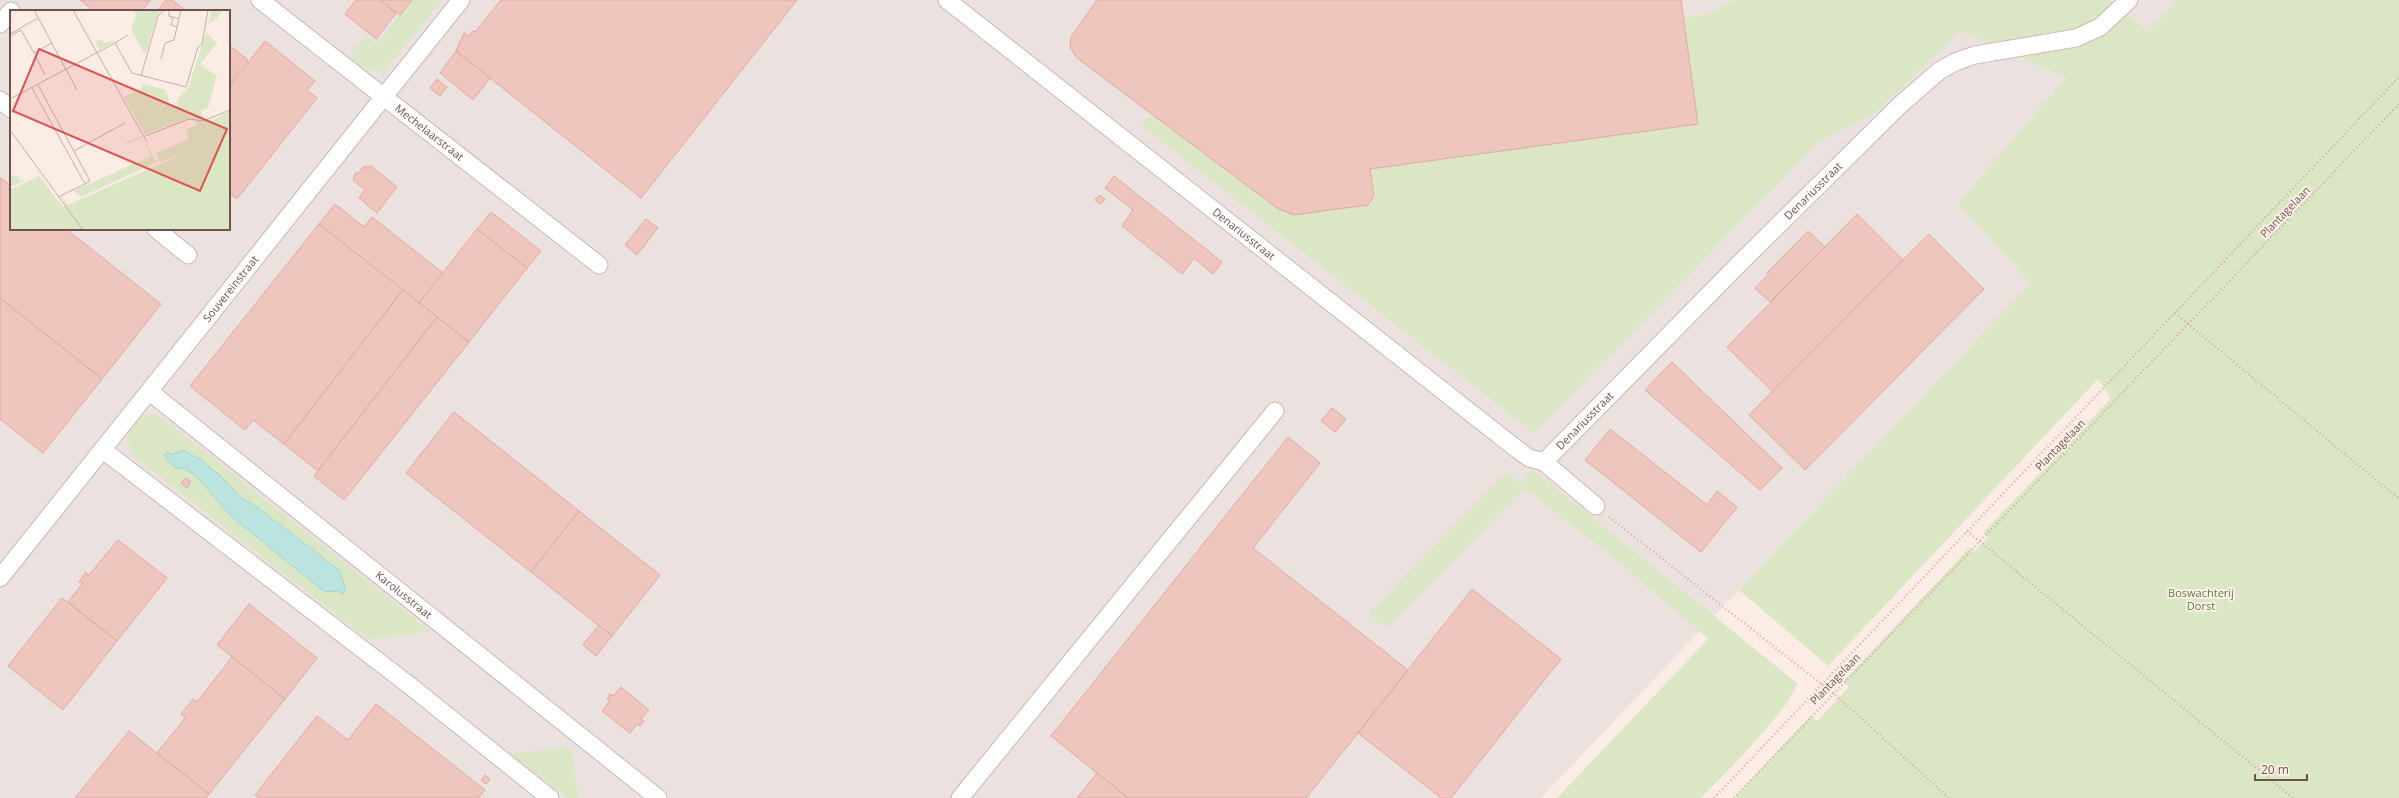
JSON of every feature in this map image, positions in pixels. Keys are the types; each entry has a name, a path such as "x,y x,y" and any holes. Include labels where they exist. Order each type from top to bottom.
{"street":[{"path":"12,10 20,0"},
{"name":"Mechelaarstraat","path":"260,0 599,265"},
{"name":"Souvereinstraat","path":"0,578 150,392 461,0"},
{"name":"Denariusstraat","path":"947,0 1518,450 1529,458 1544,462 1596,506"},
{"name":"Denariusstraat","path":"1544,462 1740,263 1900,105 1939,71 1955,62 1975,55 2076,38 2100,27 2129,0"},
{"path":"0,100 10,108"},
{"path":"157,230 188,256"},
{"name":"Karolusstraat","path":"150,392 658,798"},
{"path":"960,798 1275,411"},
{"path":"103,450 409,686 550,798"}],"path":[{"path":"1714,798 2399,77"},
{"name":"Plantagelaan","path":"1734,798 1832,693 2399,104"},
{"path":"2175,313 2399,499"},
{"path":"1596,506 1832,693 1949,798"},
{"path":"1967,531 2293,798"}],"shaded area":[{"path":"0,0 1246,0 1141,125 1818,141 1874,114 1961,31 2067,79 1958,204 2031,283 1541,798 0,798"},
{"path":"1647,0 1735,0 1704,15 1650,21"},
{"path":"2109,0 2177,0 2149,32"}],"green space":[{"path":"411,0 442,0 384,71 370,70 350,57 365,35 377,44"},
{"name":"Boswachterij Dorst","path":"1246,0 1650,21 1704,15 1735,0 2109,0 2149,32 2177,0 2399,0 2399,798 1734,798 1810,716 1817,721 1849,687 1843,682 1969,548 1974,552 1988,537 1983,533 2111,398 2098,379 1828,666 1739,590 2031,283 1958,204 2066,78 1961,31 1874,114 1818,142 1534,433 1141,125"},
{"path":"153,414 167,422 430,631 369,640 136,458 130,450 128,443 129,431 136,422","holes":["177,452 203,461 227,482 239,496 258,508 292,536 310,547 343,583 343,594 338,591 326,592 321,589 231,516 197,477 186,469 170,463 168,457"]},
{"path":"1532,469 1797,683 1792,695 1770,725 1701,798 1557,798 1708,639 1630,571 1525,488 1387,628 1368,614 1506,473 1520,484"},
{"path":"567,747 572,751 578,798 568,798 511,754"}],"water":[{"path":"183,450 203,461 227,482 239,496 258,508 339,570 346,590 343,594 338,591 326,592 321,589 231,516 197,477 186,469 174,467 164,455 167,452 171,455"}],"building":[{"path":"80,0 151,0 143,10 93,10"},
{"path":"166,0 172,0 185,10 158,10"},
{"path":"356,0 380,0 396,13 376,39 345,14"},
{"path":"380,0 412,0 400,15"},
{"path":"501,0 797,0 641,198 456,51 464,33 469,36 472,31 475,32"},
{"path":"1097,0 1681,0 1698,124 1370,169 1374,196 1368,205 1293,215 1277,208 1077,58 1070,47 1071,37"},
{"path":"265,41 315,81 307,90 317,98 237,199 230,194 230,86"},
{"path":"230,46 248,60 230,84"},
{"path":"456,51 490,78 473,100 440,73"},
{"path":"437,79 447,87 440,96 430,88"},
{"path":"371,166 397,187 377,213 359,198 365,190 353,180 356,172 358,174 363,167"},
{"path":"1114,176 1222,262 1213,274 1194,258 1182,274 1122,226 1133,210 1105,188"},
{"path":"0,177 10,185 10,230 67,230 161,304 102,379 0,298"},
{"path":"1099,195 1105,199 1101,204 1095,200"},
{"path":"335,204 364,227 372,217 443,273 419,303 319,224"},
{"path":"491,212 541,251 527,268 477,229"},
{"path":"1857,214 1903,260 1773,392 1727,347"},
{"path":"646,219 658,228 637,255 625,245"},
{"path":"319,224 403,290 284,444 253,420 245,430 190,386"},
{"path":"477,229 527,268 469,342 419,303"},
{"path":"1808,231 1825,247 1770,302 1755,288 1769,274 1767,273"},
{"path":"1929,234 1984,289 1805,470 1749,415"},
{"path":"403,290 437,317 318,471 284,444"},
{"path":"0,298 102,379 43,453 0,419"},
{"path":"437,317 469,342 344,500 314,476"},
{"path":"1672,362 1782,468 1760,490 1645,390"},
{"path":"1332,408 1346,419 1335,432 1321,421"},
{"path":"454,412 579,511 531,572 406,473"},
{"path":"1610,429 1707,505 1717,491 1737,507 1701,552 1585,460"},
{"path":"1288,437 1320,463 1253,548 1408,670 1306,798 1128,798 1051,736"},
{"path":"186,478 191,482 187,488 181,483"},
{"path":"579,511 660,575 612,636 531,572"},
{"path":"118,540 167,578 117,641 68,602 83,583 79,582 86,572 88,576"},
{"path":"1472,589 1561,659 1451,798 1441,798 1358,733"},
{"path":"62,598 117,641 63,710 8,666"},
{"path":"249,604 317,658 285,699 217,645"},
{"path":"599,625 612,636 596,656 583,645"},
{"path":"232,657 285,699 209,794 157,753 185,718 181,714 193,699 197,702"},
{"path":"621,687 649,710 641,719 644,721 640,726 637,724 630,733 602,711 610,701 607,699 610,694 613,696"},
{"path":"376,704 485,790 478,798 259,798 255,795 317,716 348,740"},
{"path":"129,731 209,794 206,798 75,798"},
{"path":"1097,773 1128,798 1077,798"},
{"path":"485,775 490,779 486,784 481,780"}]}
